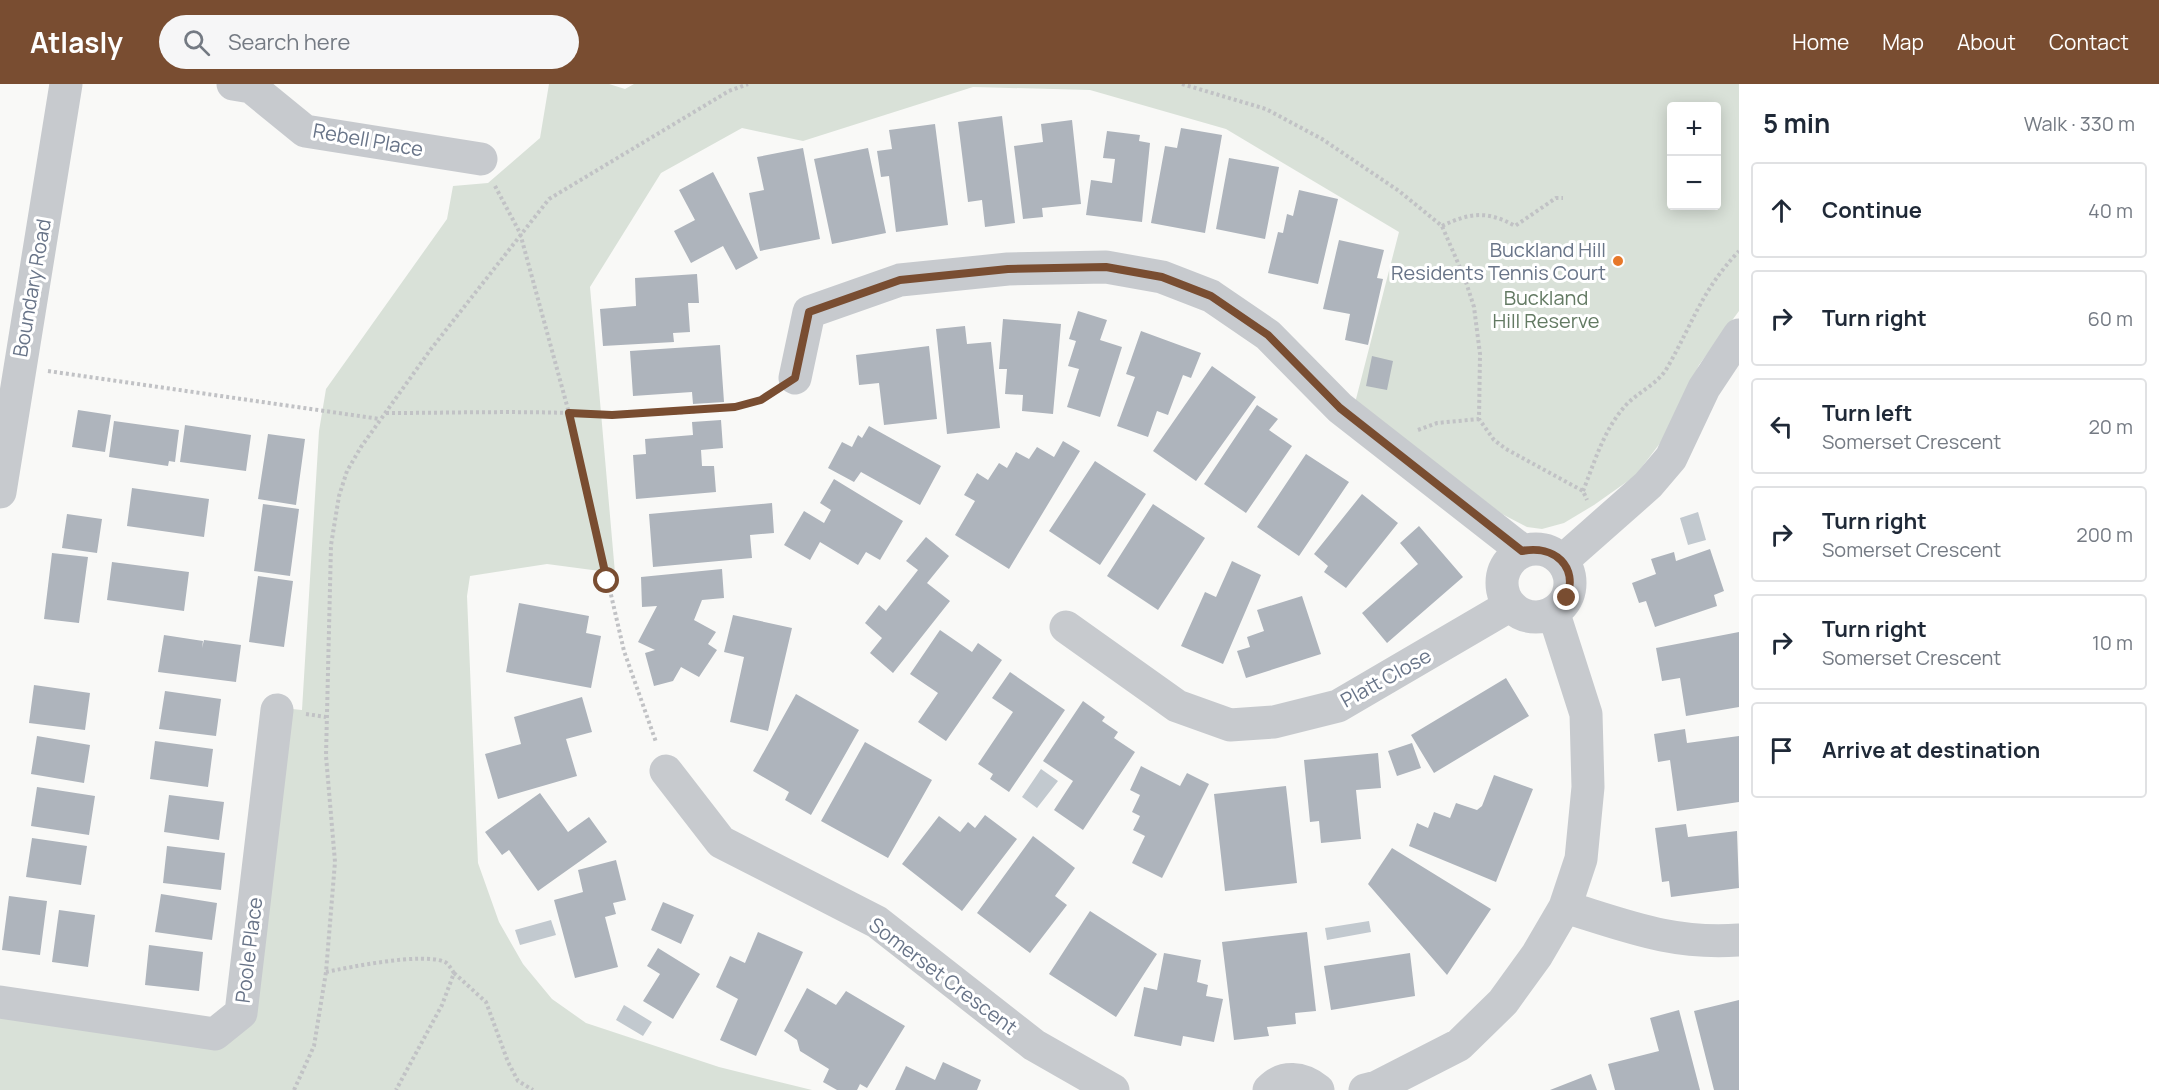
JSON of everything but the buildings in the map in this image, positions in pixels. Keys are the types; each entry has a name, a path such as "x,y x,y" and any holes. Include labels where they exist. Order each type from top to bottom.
{"street":[{"name":"Boundary Road","path":"0,492 18,367 66,84"},
{"name":"Rebell Place","path":"233,84 251,87 305,131 481,159"},
{"path":"795,378 809,312 900,280 1008,269 1106,267 1162,277 1211,296 1268,335 1340,408 1522,551"},
{"path":"1562,561 1648,485 1671,458 1704,388 1739,335"},
{"path":"1542,549 1553,553 1562,561 1569,575 1570,588 1567,598 1554,614 1542,618 1527,617 1509,606 1503,596 1502,575 1506,566 1522,551 1542,549"},
{"name":"Platt Close","path":"1066,627 1177,706 1230,725 1274,722 1338,706 1509,606"},
{"path":"1365,1090 1377,1087 1459,1044 1503,1002 1537,955 1565,907 1581,859 1588,787 1586,714 1554,614"},
{"name":"Poole Place","path":"0,1002 215,1034 241,1013 277,710"},
{"name":"Somerset Crescent","path":"666,771 721,842 877,922 1034,1045 1113,1090"},
{"path":"1565,907 1669,938 1712,942 1739,940"},
{"path":"1269,1090 1278,1082 1289,1079 1309,1083 1318,1090"}],"path":[{"path":"294,1090 314,1046 326,972 335,862 326,756 331,545 339,496 347,471 380,419 520,233 549,199 729,91 748,84"},
{"path":"1182,84 1266,110 1322,139 1399,191 1442,226 1465,279 1474,307 1480,354 1479,419 1494,440 1506,449 1583,491 1604,437 1624,408 1666,370 1700,301 1718,274 1739,251"},
{"path":"481,159 520,233 569,413 624,651 666,771"},
{"path":"1442,226 1464,216 1480,213 1500,218 1515,226 1556,198 1563,198"},
{"path":"18,367 380,419"},
{"path":"385,413 612,415 735,407 761,400 795,378"},
{"path":"1391,450 1414,431 1437,423 1479,419"},
{"path":"326,972 389,962 433,959 447,963 454,973 486,1002 508,1062 518,1081 533,1090"},
{"path":"396,1090 442,1005 454,973"}],"green space":[{"name":"Buckland Hill Reserve","path":"549,84 609,84 625,89 634,84 1739,84 1739,311 1699,365 1664,438 1635,476 1564,523 1542,529 1527,527 1502,514 1355,403 1399,232 1226,129 1090,90 973,87 803,141 742,128 661,173 590,287 615,573 547,564 470,576 467,596 478,863 499,922 523,964 552,999 586,1023 719,1067 812,1090 0,1090 0,1013 226,1039 292,709 302,710 319,431 326,389 447,219 453,186 488,183 540,138"}],"shaded area":[{"path":"1698,512 1706,540 1688,545 1680,518"},
{"path":"1041,769 1058,781 1037,808 1022,797"},
{"path":"551,920 556,935 520,945 515,930"},
{"path":"1369,921 1371,932 1327,940 1325,928"},
{"path":"624,1005 652,1022 643,1036 616,1020"}],"place":[{"name":"Buckland Hill Residents Tennis Court","path":"1618,261"}],"route":[{"path":"607,581 569,413 612,415 735,407 761,400 795,378 809,312 900,280 1008,269 1106,267 1162,277 1211,296 1268,335 1340,408 1488,526 1522,551 1542,549 1553,553 1562,561 1569,575 1570,588 1567,598"}]}
